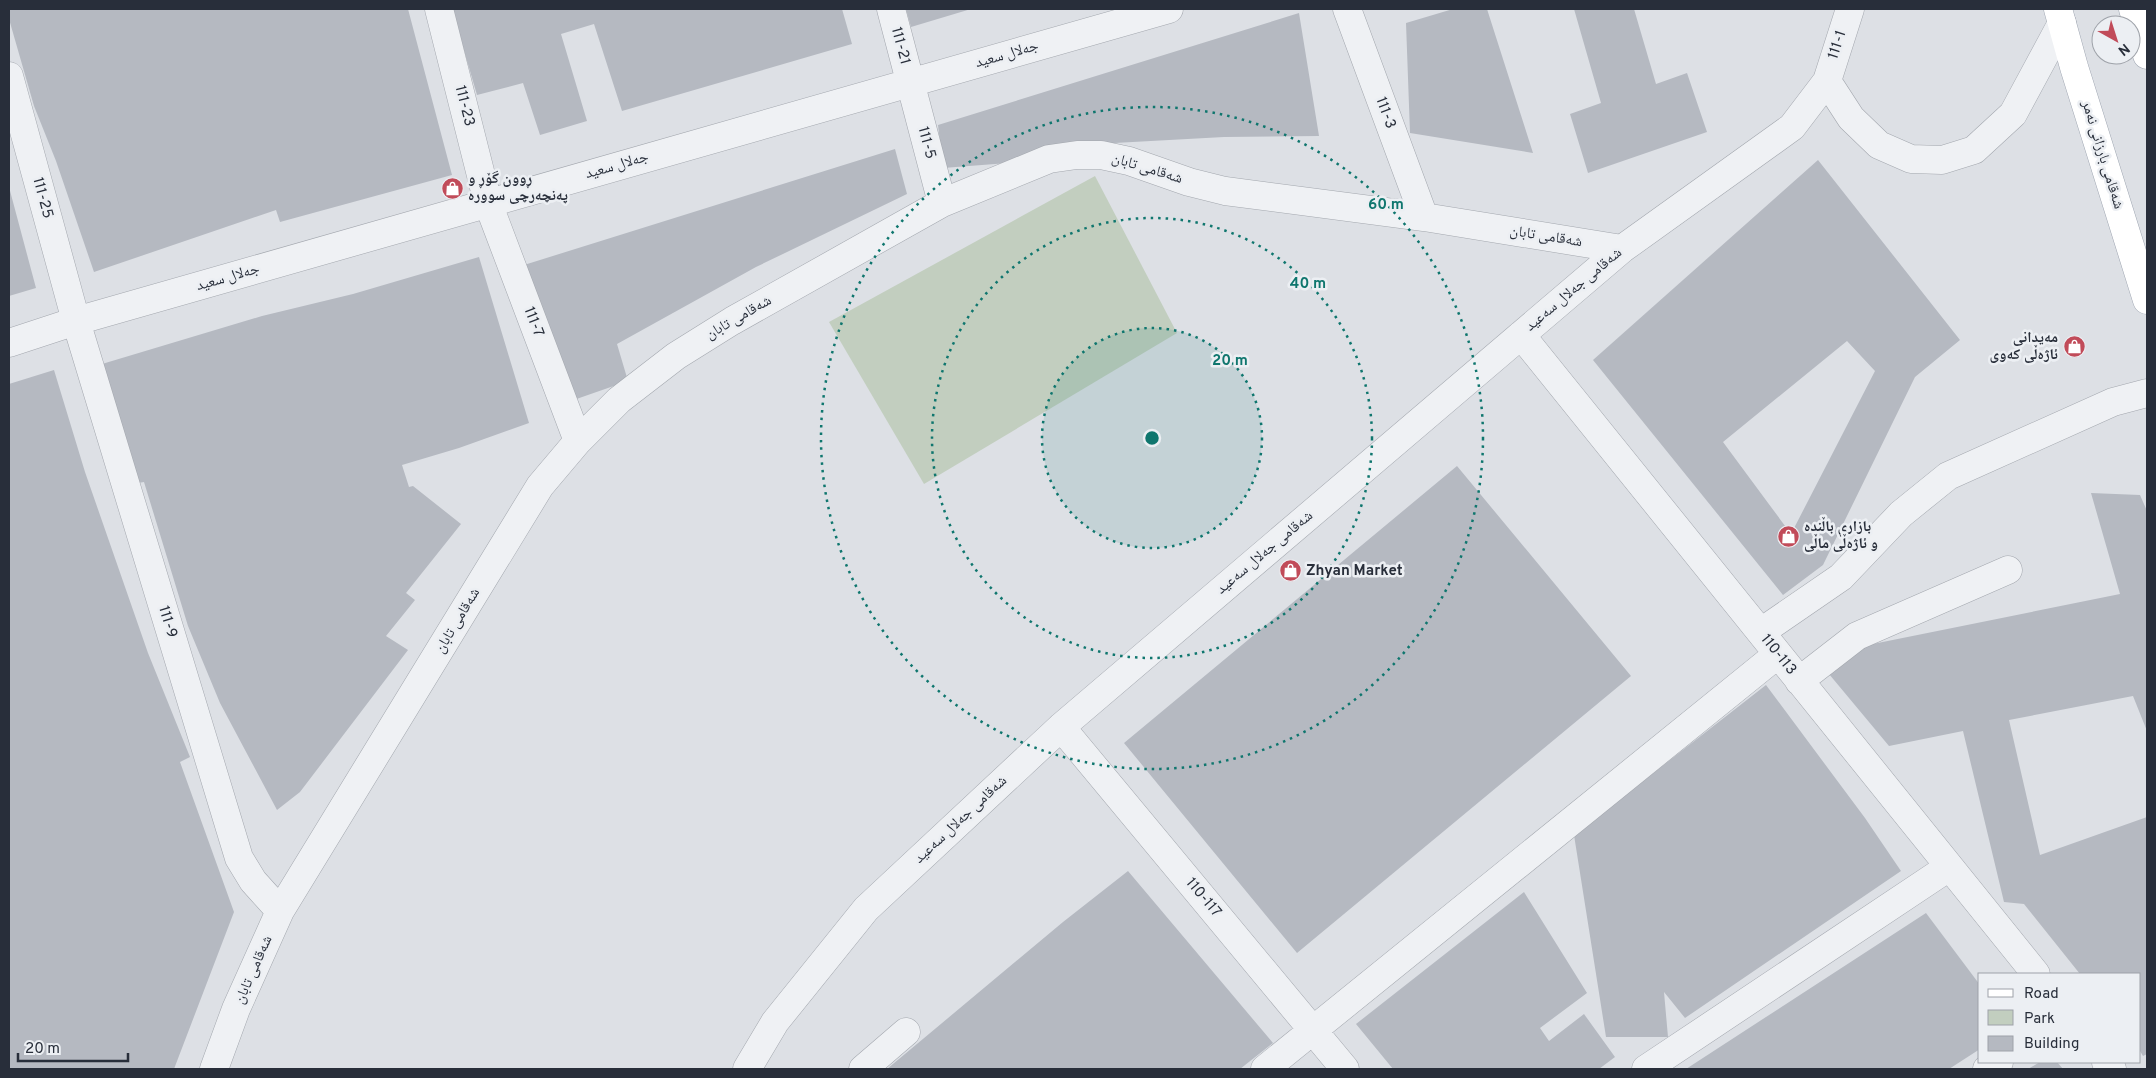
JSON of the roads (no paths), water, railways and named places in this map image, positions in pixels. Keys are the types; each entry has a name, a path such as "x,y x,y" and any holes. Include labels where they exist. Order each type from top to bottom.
{"main road":[{"path":"2134,9 2147,56"},
{"name":"شەقامی بارزانی نەمر","path":"2060,16 2147,300"}],"street":[{"name":"111-23","path":"439,9 488,203"},
{"name":"111-21","path":"890,9 910,83"},
{"name":"جه‌لال سعید","path":"9,342 76,321 1169,9"},
{"name":"111-3","path":"1346,9 1424,217"},
{"name":"111-1","path":"1827,81 1850,9"},
{"path":"1827,81 1851,118 1879,145 1910,159 1942,160 1974,150 2013,114 2060,16"},
{"name":"111-25","path":"9,76 76,321"},
{"name":"شەقامی جەلال سەعید","path":"747,1069 775,1022 866,909 1061,727 1622,249 1792,127 1827,81"},
{"name":"111-5","path":"910,83 942,203"},
{"name":"شەقامی تابان","path":"214,1069 236,1009 280,911 540,486 578,442 619,400 676,356 732,321 942,203 1049,159 1077,155 1101,155 1129,161 1189,182 1225,191 1424,217 1622,249"},
{"name":"111-7","path":"488,203 578,442"},
{"name":"111-9","path":"76,321 239,858 253,881 280,911"},
{"name":"110-113","path":"1521,335 2035,973"},
{"path":"1761,632 1841,577 1901,514 1948,476 2113,402 2147,393"},
{"path":"1799,681 1857,636 2008,570"},
{"path":"1265,1069 1778,654"},
{"name":"110-117","path":"1061,727 1345,1069"},
{"path":"1646,1069 1949,867"},
{"path":"864,1069 906,1032"}],"place":[{"name":"ڕوون گۆڕ و پەنچەرچی سوورە","path":"452,188"},
{"name":"مەیدانی ئاژەڵی کەوی","path":"2074,347"},
{"name":"بازاري باڵندە و ئاژەڵی ماڵی","path":"1788,536"},
{"name":"Zhyan Market","path":"1290,571"}]}
